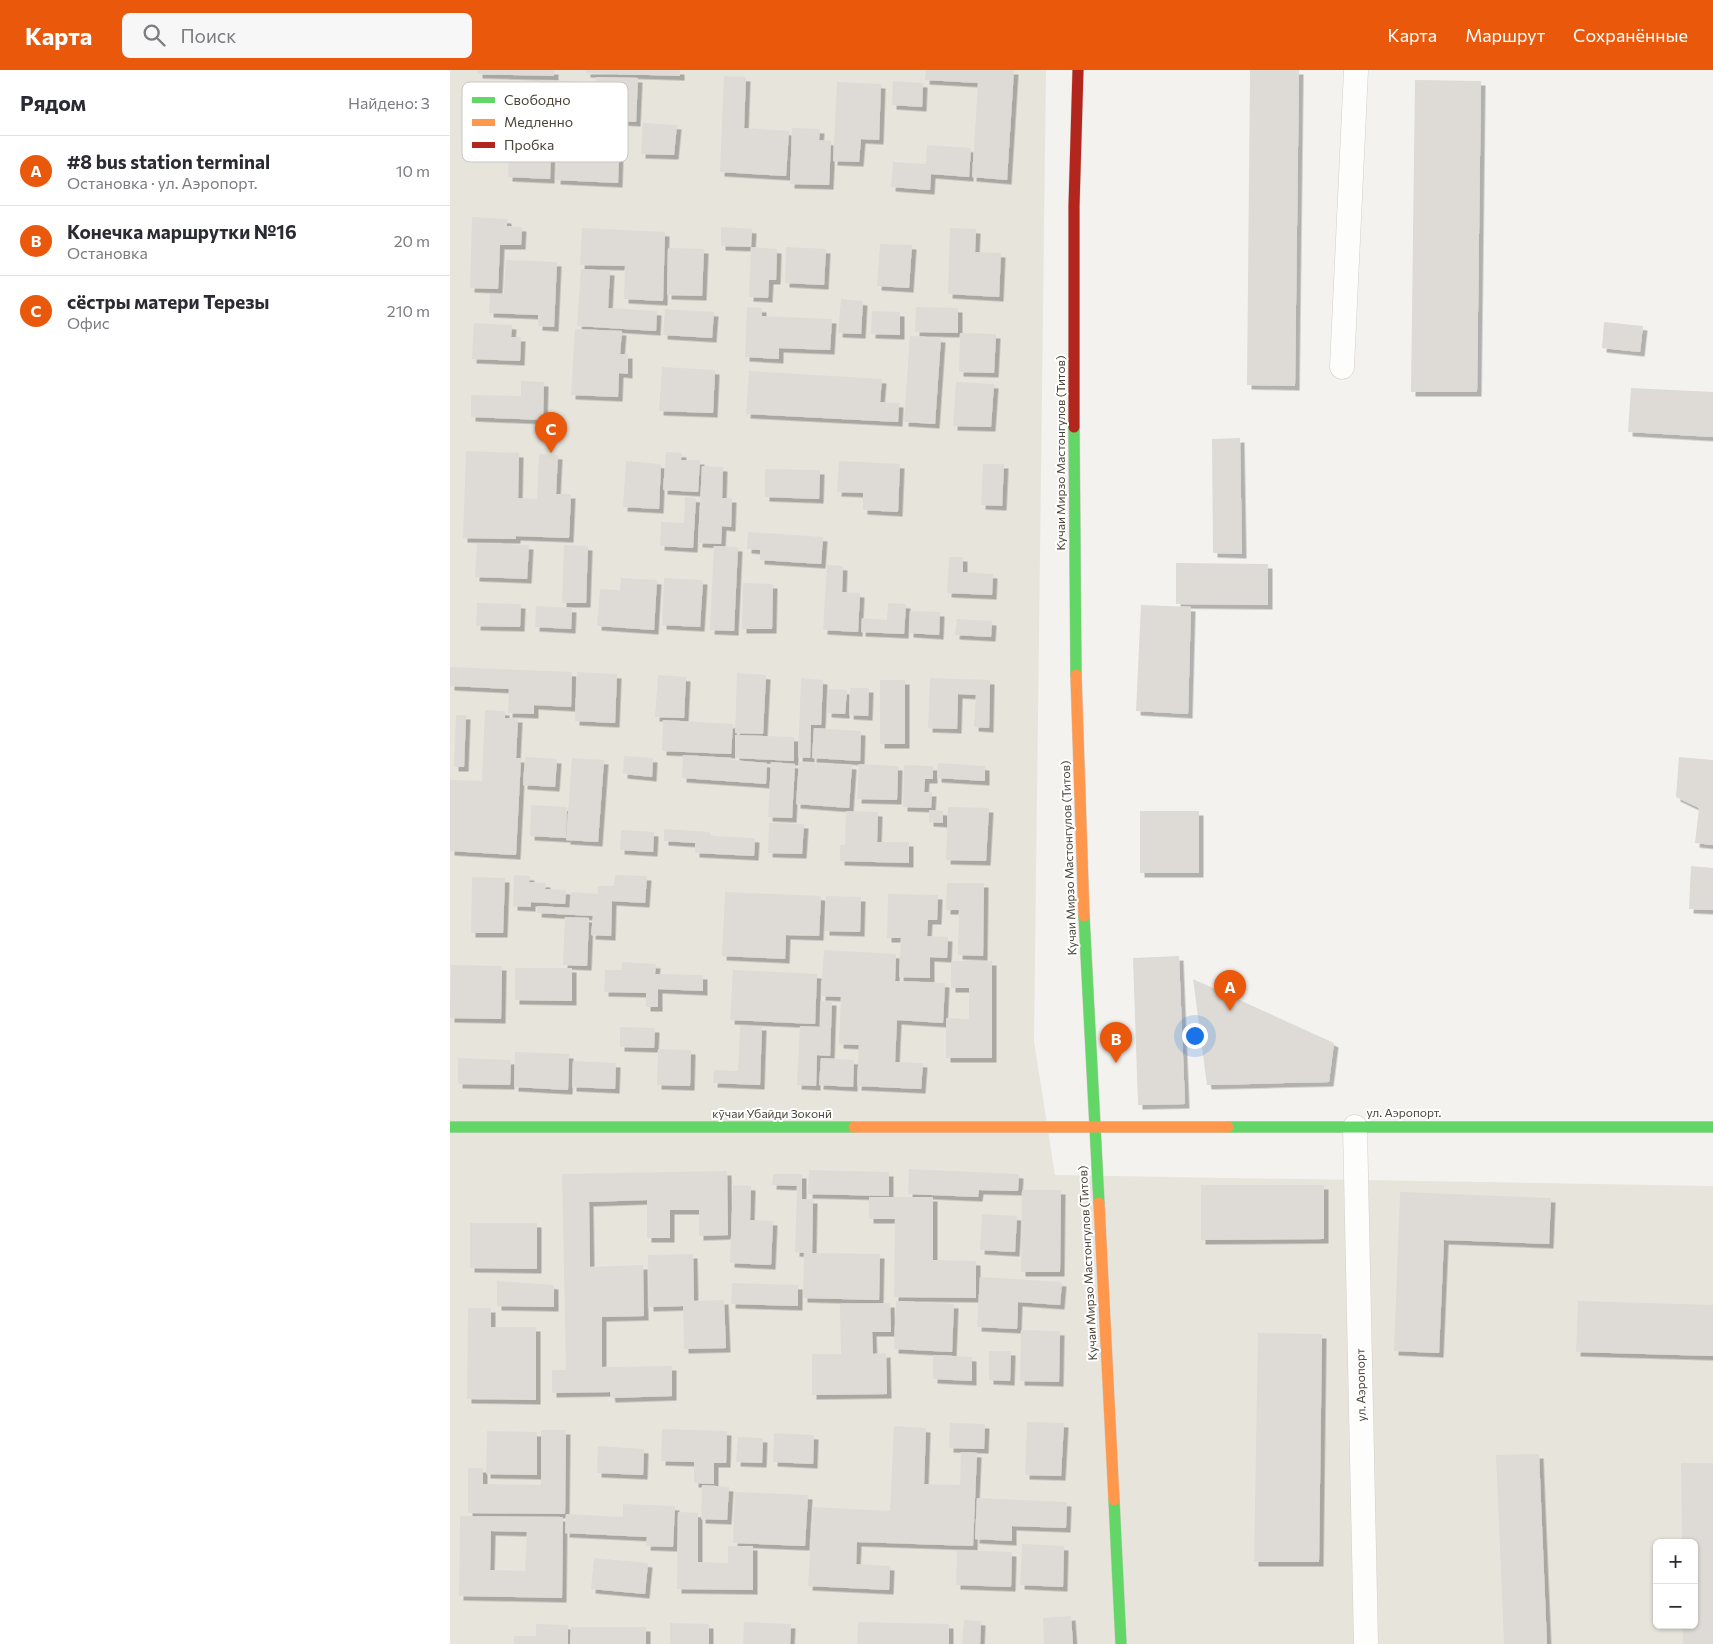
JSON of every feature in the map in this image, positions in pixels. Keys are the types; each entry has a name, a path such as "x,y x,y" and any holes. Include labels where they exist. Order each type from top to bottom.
{"street":[{"name":"Кучаи Мирзо Мастонгулов (Титов)","path":"1078,70 1074,206 1075,658 1082,874 1121,1644"},
{"path":"1342,367 1356,70"},
{"name":"кӯчаи Убайди Зоконӣ","path":"450,1127 1095,1128"},
{"name":"ул. Аэропорт","path":"1355,1127 1366,1644"},
{"name":"ул. Аэропорт.","path":"1095,1128 1713,1127"}],"shaded area":[{"path":"450,70 1046,70 1034,1041 1055,1175 1713,1186 1713,1644 450,1644"}],"building":[{"path":"478,70 554,70 554,76 478,74"},
{"path":"586,70 680,70 680,76 586,73"},
{"path":"926,70 1014,70 1007,180 972,177 978,83 925,80"},
{"path":"1250,70 1299,70 1295,386 1247,385"},
{"path":"724,76 746,77 744,128 789,131 786,176 720,172"},
{"path":"596,77 638,78 636,122 628,122 628,82 596,82"},
{"path":"540,80 588,82 540,82"},
{"path":"1415,80 1481,81 1477,392 1411,392"},
{"path":"893,81 923,83 922,107 892,105"},
{"path":"837,82 881,84 879,140 861,139 859,162 833,161"},
{"path":"643,123 677,125 674,155 641,154"},
{"path":"792,128 820,129 819,140 831,141 829,185 790,184"},
{"path":"927,145 971,148 969,177 931,174 930,190 891,187 893,162 926,164"},
{"path":"509,162 551,162 550,179 508,177"},
{"path":"557,162 619,162 618,183 556,180"},
{"path":"472,217 507,219 507,226 522,227 521,245 500,245 498,289 470,288"},
{"path":"721,227 752,229 751,247 721,246"},
{"path":"582,228 665,232 663,301 624,299 625,266 580,265"},
{"path":"950,228 976,229 975,252 1001,253 999,297 948,294"},
{"path":"880,244 912,245 909,288 877,286"},
{"path":"751,247 777,249 776,280 769,280 768,298 749,297"},
{"path":"786,247 826,249 824,285 785,283"},
{"path":"668,248 704,249 702,296 667,295"},
{"path":"506,260 557,262 554,327 538,326 538,315 489,313 490,294 504,294"},
{"path":"581,269 610,271 608,308 657,311 656,331 577,326"},
{"path":"841,299 863,301 861,334 838,333"},
{"path":"747,307 762,308 762,316 832,319 830,350 779,348 779,359 745,357"},
{"path":"916,307 958,308 958,333 915,332"},
{"path":"665,309 714,312 712,338 663,335"},
{"path":"872,311 900,312 900,335 871,334"},
{"path":"1604,322 1643,326 1640,352 1602,348"},
{"path":"474,323 512,325 511,337 521,337 520,361 472,359"},
{"path":"575,329 622,331 620,354 628,354 628,374 619,373 618,397 571,395"},
{"path":"960,333 996,334 994,373 959,372"},
{"path":"910,336 941,338 935,424 904,422"},
{"path":"662,367 715,370 713,413 659,411"},
{"path":"749,371 882,379 880,402 899,403 898,422 746,414"},
{"path":"521,381 544,382 543,420 471,417 471,395 521,396"},
{"path":"956,382 994,384 991,427 953,426"},
{"path":"1631,388 1713,392 1713,437 1628,432"},
{"path":"1240,438 1242,554 1213,553 1212,439"},
{"path":"466,451 519,453 518,498 537,499 539,454 558,455 556,494 571,494 569,538 516,536 516,539 463,538"},
{"path":"666,452 682,453 681,460 700,460 698,492 663,490"},
{"path":"626,461 661,464 659,509 623,507"},
{"path":"839,461 900,464 898,512 863,510 863,493 837,492"},
{"path":"983,464 1004,464 1002,506 981,505"},
{"path":"702,466 723,467 722,498 732,498 731,527 722,526 721,544 698,543"},
{"path":"765,469 820,470 819,499 765,497"},
{"path":"685,497 696,498 693,548 660,546 661,522 684,523"},
{"path":"748,532 823,537 821,564 760,560 760,550 747,549"},
{"path":"477,543 529,545 527,579 475,577"},
{"path":"564,545 588,546 586,603 562,603"},
{"path":"714,546 738,547 734,631 710,630"},
{"path":"949,557 963,557 963,572 993,574 992,595 947,593"},
{"path":"1176,563 1268,564 1268,605 1176,604"},
{"path":"827,565 843,566 842,592 860,593 858,632 823,630"},
{"path":"621,578 657,580 654,630 597,626 600,589 620,590"},
{"path":"664,578 703,580 700,627 662,625"},
{"path":"743,583 773,584 772,629 742,629"},
{"path":"477,603 521,604 520,627 476,626"},
{"path":"888,603 906,604 904,634 861,632 862,618 887,620"},
{"path":"1141,605 1191,607 1188,714 1136,711"},
{"path":"536,606 572,608 571,629 535,627"},
{"path":"910,611 940,612 939,635 909,633"},
{"path":"957,619 992,621 991,637 955,635"},
{"path":"450,667 572,672 571,707 534,705 534,714 508,713 509,689 450,686"},
{"path":"577,672 617,674 615,723 575,721"},
{"path":"737,673 766,675 763,734 735,733"},
{"path":"658,675 686,677 684,718 655,717"},
{"path":"801,678 823,680 821,725 811,725 810,758 798,757"},
{"path":"930,678 990,680 989,728 974,727 976,695 958,694 957,729 928,728"},
{"path":"880,680 905,680 905,744 880,744"},
{"path":"850,688 869,688 868,716 849,715"},
{"path":"829,689 847,690 845,714 827,713"},
{"path":"485,710 505,711 505,718 518,718 516,758 521,758 516,855 450,851 450,780 482,781"},
{"path":"456,715 466,715 464,767 454,767"},
{"path":"663,720 733,724 731,754 662,751"},
{"path":"814,728 861,731 860,761 812,758"},
{"path":"735,735 794,737 794,761 735,758"},
{"path":"683,755 732,758 732,760 767,763 766,784 682,778"},
{"path":"624,756 653,758 652,777 623,774"},
{"path":"525,757 557,759 555,787 523,785"},
{"path":"1679,757 1713,760 1713,845 1695,843 1699,808 1676,797"},
{"path":"572,758 604,760 598,842 566,840"},
{"path":"771,762 795,764 792,818 768,817"},
{"path":"799,762 852,765 849,808 796,804"},
{"path":"938,763 985,766 985,781 937,778"},
{"path":"859,764 898,766 897,800 857,799"},
{"path":"904,765 933,766 933,779 925,779 924,792 932,792 931,808 903,807"},
{"path":"531,805 567,807 566,838 530,836"},
{"path":"948,807 989,808 986,861 946,860"},
{"path":"929,810 943,811 943,823 929,822"},
{"path":"846,811 878,812 877,842 909,842 909,863 840,861 840,845 845,845"},
{"path":"1140,811 1199,811 1199,873 1140,873"},
{"path":"769,823 804,824 802,854 768,853"},
{"path":"664,829 710,832 710,836 755,838 754,856 695,853 695,843 664,841"},
{"path":"621,830 654,832 653,852 620,850"},
{"path":"1691,866 1713,868 1713,910 1689,909"},
{"path":"514,875 530,876 529,882 546,883 545,889 566,890 565,904 531,902 531,907 513,906"},
{"path":"615,875 647,876 645,903 612,901 611,936 591,935 593,916 537,913 538,906 570,908 571,892 598,894 598,886 614,886"},
{"path":"472,877 505,878 503,933 471,933"},
{"path":"947,883 984,883 983,956 958,955 959,910 946,910"},
{"path":"725,892 821,896 819,936 786,935 785,959 722,956"},
{"path":"888,894 938,895 937,920 928,920 927,936 948,937 947,958 930,957 930,978 899,977 901,938 887,938"},
{"path":"826,896 861,897 860,932 825,931"},
{"path":"565,917 589,918 587,966 563,965"},
{"path":"824,950 896,954 895,981 945,983 943,1023 897,1020 895,1062 923,1063 921,1089 857,1086 859,1045 839,1044 841,997 821,996"},
{"path":"1179,956 1185,1104 1138,1105 1133,958"},
{"path":"951,961 992,961 992,1058 946,1058 946,1018 969,1019 969,988 951,988"},
{"path":"622,962 656,964 655,974 703,975 703,991 658,989 658,1007 646,1007 646,993 604,992 605,970 622,970"},
{"path":"451,965 502,966 501,1019 450,1018"},
{"path":"515,968 572,968 572,1001 515,1000"},
{"path":"733,970 817,974 815,1024 730,1020"},
{"path":"1193,979 1334,1043 1329,1082 1207,1085"},
{"path":"821,1001 832,1001 830,1056 817,1055 816,1086 797,1085 800,1026 820,1027"},
{"path":"740,1026 762,1026 760,1085 713,1083 714,1070 738,1071"},
{"path":"620,1027 655,1028 654,1048 620,1047"},
{"path":"658,1049 691,1050 690,1086 657,1085"},
{"path":"515,1052 569,1054 568,1090 514,1087"},
{"path":"458,1058 511,1060 510,1085 458,1084"},
{"path":"821,1058 854,1060 853,1087 819,1085"},
{"path":"573,1061 616,1063 615,1089 572,1087"},
{"path":"909,1169 1019,1174 1018,1191 979,1190 978,1197 908,1194"},
{"path":"809,1170 889,1172 889,1196 808,1194"},
{"path":"727,1171 728,1235 699,1236 699,1210 670,1210 670,1238 647,1238 647,1200 589,1202 590,1267 643,1265 644,1316 602,1317 602,1367 672,1366 672,1396 611,1398 610,1392 552,1393 552,1370 566,1370 562,1174"},
{"path":"773,1174 802,1174 802,1199 813,1199 812,1253 880,1254 879,1300 803,1298 804,1253 795,1252 797,1186 772,1185"},
{"path":"733,1185 751,1186 750,1220 773,1221 771,1265 730,1263"},
{"path":"1201,1185 1324,1185 1324,1239 1201,1240"},
{"path":"1022,1190 1061,1190 1060,1272 1021,1272"},
{"path":"1400,1192 1551,1198 1549,1244 1444,1240 1439,1353 1394,1351"},
{"path":"869,1197 933,1197 933,1260 976,1261 976,1298 894,1297 895,1219 869,1219"},
{"path":"982,1214 1017,1216 1015,1252 980,1250"},
{"path":"470,1223 537,1223 537,1269 470,1268"},
{"path":"693,1254 694,1301 724,1300 726,1348 684,1349 683,1306 649,1307 648,1255"},
{"path":"980,1277 1062,1282 1060,1305 1018,1302 1017,1329 977,1327"},
{"path":"497,1281 554,1285 554,1307 497,1306"},
{"path":"732,1283 798,1285 798,1306 731,1304"},
{"path":"896,1301 954,1304 952,1352 894,1349"},
{"path":"1578,1301 1713,1305 1713,1356 1576,1352"},
{"path":"890,1303 891,1332 872,1332 873,1354 886,1353 887,1394 812,1395 812,1354 841,1354 840,1304"},
{"path":"468,1308 491,1308 491,1327 536,1327 536,1400 467,1399"},
{"path":"1021,1330 1060,1331 1059,1382 1020,1381"},
{"path":"1258,1333 1322,1334 1319,1562 1254,1562"},
{"path":"989,1351 1011,1351 1010,1381 989,1380"},
{"path":"933,1355 972,1357 972,1381 933,1379"},
{"path":"1027,1422 1064,1423 1061,1476 1025,1475"},
{"path":"950,1423 985,1424 984,1449 949,1448"},
{"path":"894,1426 926,1428 924,1484 960,1485 961,1452 977,1453 973,1546 857,1542 856,1564 890,1566 889,1590 808,1586 813,1507 890,1511"},
{"path":"662,1429 727,1431 726,1463 714,1463 714,1484 694,1483 694,1462 661,1461"},
{"path":"541,1430 566,1430 565,1514 468,1513 468,1468 483,1468 483,1484 541,1485"},
{"path":"487,1431 537,1432 537,1475 486,1474"},
{"path":"774,1433 814,1435 813,1464 773,1462"},
{"path":"738,1437 763,1438 762,1463 736,1462"},
{"path":"598,1446 644,1449 643,1475 597,1473"},
{"path":"1539,1454 1547,1644 1504,1644 1496,1455"},
{"path":"1681,1463 1713,1463 1713,1644 1683,1644 1683,1629 1698,1629 1698,1539 1682,1539"},
{"path":"702,1485 729,1487 727,1520 701,1519"},
{"path":"735,1492 808,1495 805,1546 733,1543"},
{"path":"977,1498 1067,1502 1066,1528 1012,1526 1012,1541 975,1539"},
{"path":"623,1504 675,1506 673,1547 646,1546 647,1537 565,1533 566,1514 623,1517"},
{"path":"678,1512 698,1513 698,1562 728,1563 728,1546 753,1546 753,1590 677,1589"},
{"path":"460,1516 563,1517 562,1598 459,1596","holes":["491,1531 527,1532 525,1571 490,1570"]},
{"path":"1022,1544 1064,1546 1063,1587 1020,1585"},
{"path":"957,1550 1012,1552 1011,1587 956,1585"},
{"path":"594,1558 648,1563 645,1594 591,1589"},
{"path":"1071,1616 1073,1644 1044,1644 1043,1618"},
{"path":"964,1620 981,1621 980,1644 962,1644"},
{"path":"744,1622 791,1624 790,1644 743,1644"},
{"path":"858,1622 949,1624 949,1644 857,1644"},
{"path":"670,1623 709,1624 709,1644 670,1644"},
{"path":"536,1624 568,1625 568,1644 514,1644 514,1636 536,1636"},
{"path":"571,1627 646,1627 646,1644 570,1644"}],"traffic: fast":[{"path":"1074,427 1076,675"},
{"path":"1084,916 1099,1203"},
{"path":"450,1127 854,1127"},
{"path":"1228,1127 1713,1127"},
{"path":"1114,1500 1121,1644"}],"traffic: slow":[{"path":"1076,675 1084,916"},
{"path":"854,1127 1228,1127"},
{"path":"1099,1203 1114,1500"}],"traffic: jam":[{"path":"1074,427 1074,206 1078,70"}],"place":[{"name":"сёстры матери Терезы","path":"551,453"},
{"name":"#8 bus station terminal","path":"1230,1011"},
{"name":"Конечка маршрутки №16","path":"1116,1063"}]}
